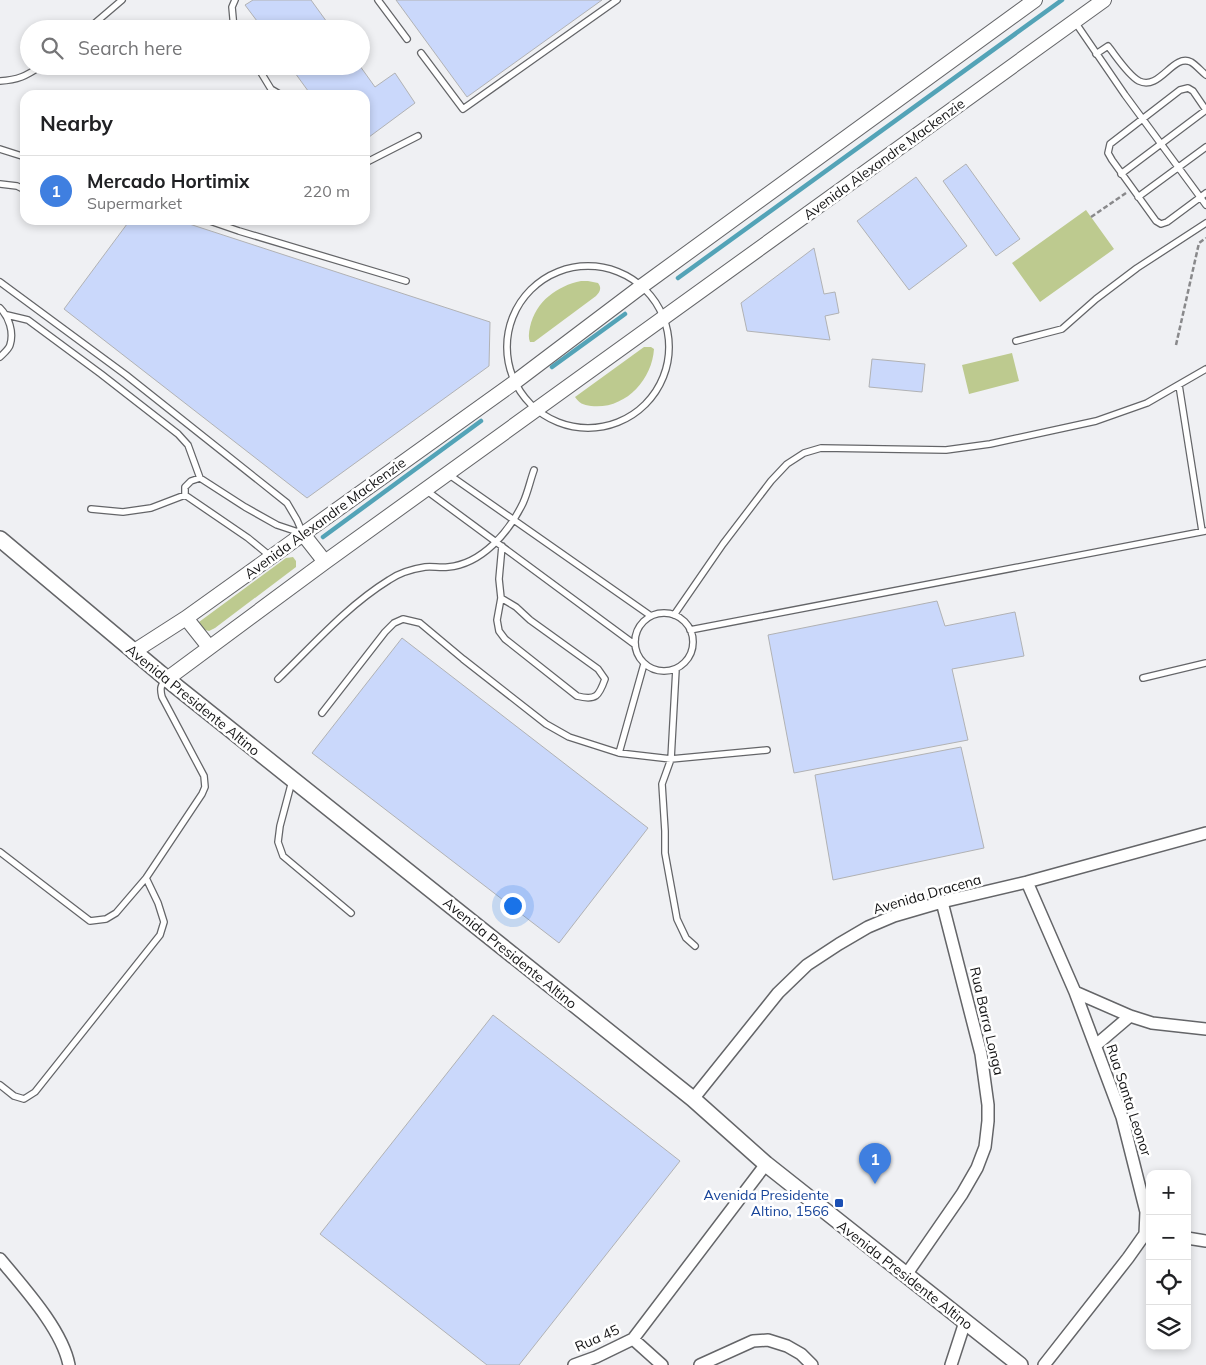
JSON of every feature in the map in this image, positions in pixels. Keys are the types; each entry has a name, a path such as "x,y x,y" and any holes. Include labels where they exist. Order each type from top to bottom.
{"main road":[{"name":"Avenida Presidente Altino","path":"0,539 133,652 693,1099 766,1164 1020,1365"}],"street":[{"name":"Avenida Alexandre Mackenzie","path":"133,652 186,618 515,382 642,286 1035,0"},
{"name":"Avenida Alexandre Mackenzie","path":"167,679 325,562 1104,0"},
{"path":"303,534 325,562"},
{"path":"186,618 210,647"},
{"name":"Avenida Dracena","path":"693,1099 778,993 807,965 868,927 894,916 942,902 1027,882 1206,833"},
{"name":"Rua Santa Leonor","path":"1027,882 1096,1045 1124,1126 1146,1215"},
{"name":"Rua Barra Longa","path":"906,1275 962,1194 977,1168 985,1147 988,1122 988,1105 981,1054 942,902"},
{"path":"1075,992 1130,1016 1152,1023 1206,1029"},
{"path":"1096,1045 1130,1016"},
{"path":"662,1365 633,1339 766,1164"},
{"name":"Rua Santa Leonor","path":"1044,1365 1146,1235"},
{"path":"1191,1239 1206,1241"},
{"path":"0,1259 33,1299 60,1339 70,1365"},
{"path":"951,1365 965,1322"},
{"name":"Rua 45","path":"574,1365 596,1358 633,1339"},
{"path":"700,1365 753,1341 768,1340 787,1346 801,1354 812,1365"}],"lane":[{"path":"99,20 122,0"},
{"path":"233,20 232,7 235,0"},
{"path":"378,0 406,39"},
{"path":"421,54 463,109 617,0"},
{"path":"1074,21 1142,119 1206,205"},
{"path":"1096,54 1108,46 1134,77 1147,83 1154,81 1176,64 1184,61 1191,62 1206,74"},
{"path":"0,81 14,80 28,75"},
{"path":"262,75 273,90"},
{"path":"1121,174 1206,110 1193,91 1188,88 1180,90 1110,144 1108,153 1121,174 1138,197 1156,221 1161,224 1168,222 1206,193"},
{"path":"370,160 418,136"},
{"path":"1138,197 1206,147"},
{"path":"0,149 20,155"},
{"path":"0,184 20,188"},
{"path":"1016,341 1062,329 1096,299 1137,268 1206,224"},
{"path":"222,225 406,281"},
{"path":"587,266 617,271 642,286 655,300 664,318 669,339 669,350 665,372 655,392 636,412 611,424 589,427 567,425 546,416 524,397 511,372 507,353 508,333 519,304 540,282 567,269 587,266"},
{"path":"0,282 126,375 287,503 303,534"},
{"path":"0,308 7,314 28,320 178,434 188,445 200,478 277,525 303,534"},
{"path":"0,357 10,346 11,329 7,314"},
{"path":"674,615 723,544 771,481 787,464 804,452 822,448 946,450 990,444 1096,421 1146,402 1206,369"},
{"path":"690,630 1204,531 1179,385"},
{"path":"278,679 338,620 389,579 425,567 449,567 466,563 496,542 514,520 524,501 534,470"},
{"path":"448,474 651,616"},
{"path":"185,494 185,487 191,481 200,478"},
{"path":"426,490 634,644"},
{"path":"91,508 123,512 132,511 151,508 185,494"},
{"path":"185,494 272,557"},
{"path":"501,598 516,607 530,620 598,669 605,679 601,692 593,697 577,696 506,639 499,631 497,620 501,598 499,579 502,546"},
{"path":"662,613 674,615 683,621 690,630 693,641 691,652 685,662 676,669 654,670 644,664 637,655 634,644 636,632 642,623 651,616 662,613"},
{"path":"322,713 385,632 394,623 403,619 420,623 546,724 569,737 619,753 671,759 766,750"},
{"path":"1143,678 1206,663"},
{"path":"619,753 644,664"},
{"path":"676,669 671,759 662,784 665,852 677,919 686,938 695,946"},
{"path":"0,852 90,921 106,919 116,913 146,878 205,787 204,776 160,692 161,685 167,679"},
{"path":"293,779 280,826 278,842 283,856 351,913"},
{"path":"0,1085 14,1096 24,1099 35,1092 160,935 164,922 158,903 146,878"}],"path":[{"path":"1091,217 1130,191"},
{"path":"1176,345 1199,243 1206,238"}],"green space":[{"path":"1086,210 1114,249 1040,302 1012,263"},
{"path":"581,281 598,283 599,293 534,342 530,342 530,327 542,302 556,291"},
{"path":"644,347 654,349 648,372 642,382 625,398 603,406 591,406 580,402 575,397"},
{"path":"1012,353 1019,381 969,394 962,365"},
{"path":"293,557 296,561 296,567 215,628 209,631 198,628 199,622 286,558"}],"building":[{"path":"253,0 311,0 325,20 256,20 245,5"},
{"path":"396,0 602,0 467,97"},
{"path":"395,73 415,103 370,136 370,90 307,90 297,75 366,75 375,87"},
{"path":"966,164 1020,239 996,256 943,181"},
{"path":"916,177 967,246 909,290 857,221"},
{"path":"126,225 192,225 490,322 489,366 307,498 64,309"},
{"path":"814,248 824,294 835,292 839,313 825,316 830,340 747,331 741,303"},
{"path":"872,359 925,364 922,392 869,387"},
{"path":"937,601 945,626 1015,612 1024,656 952,669 968,740 794,773 768,635"},
{"path":"402,638 648,828 559,943 312,753"},
{"path":"961,747 984,848 833,880 815,775"},
{"path":"493,1015 680,1161 519,1365 487,1365 320,1234"}],"waterway":[{"path":"678,278 1062,0"},
{"path":"552,367 625,314"},
{"path":"323,537 481,421"}],"place":[{"name":"Mercado Hortimix","path":"875,1184"},
{"name":"Avenida Presidente Altino, 1566","path":"839,1203"}]}
